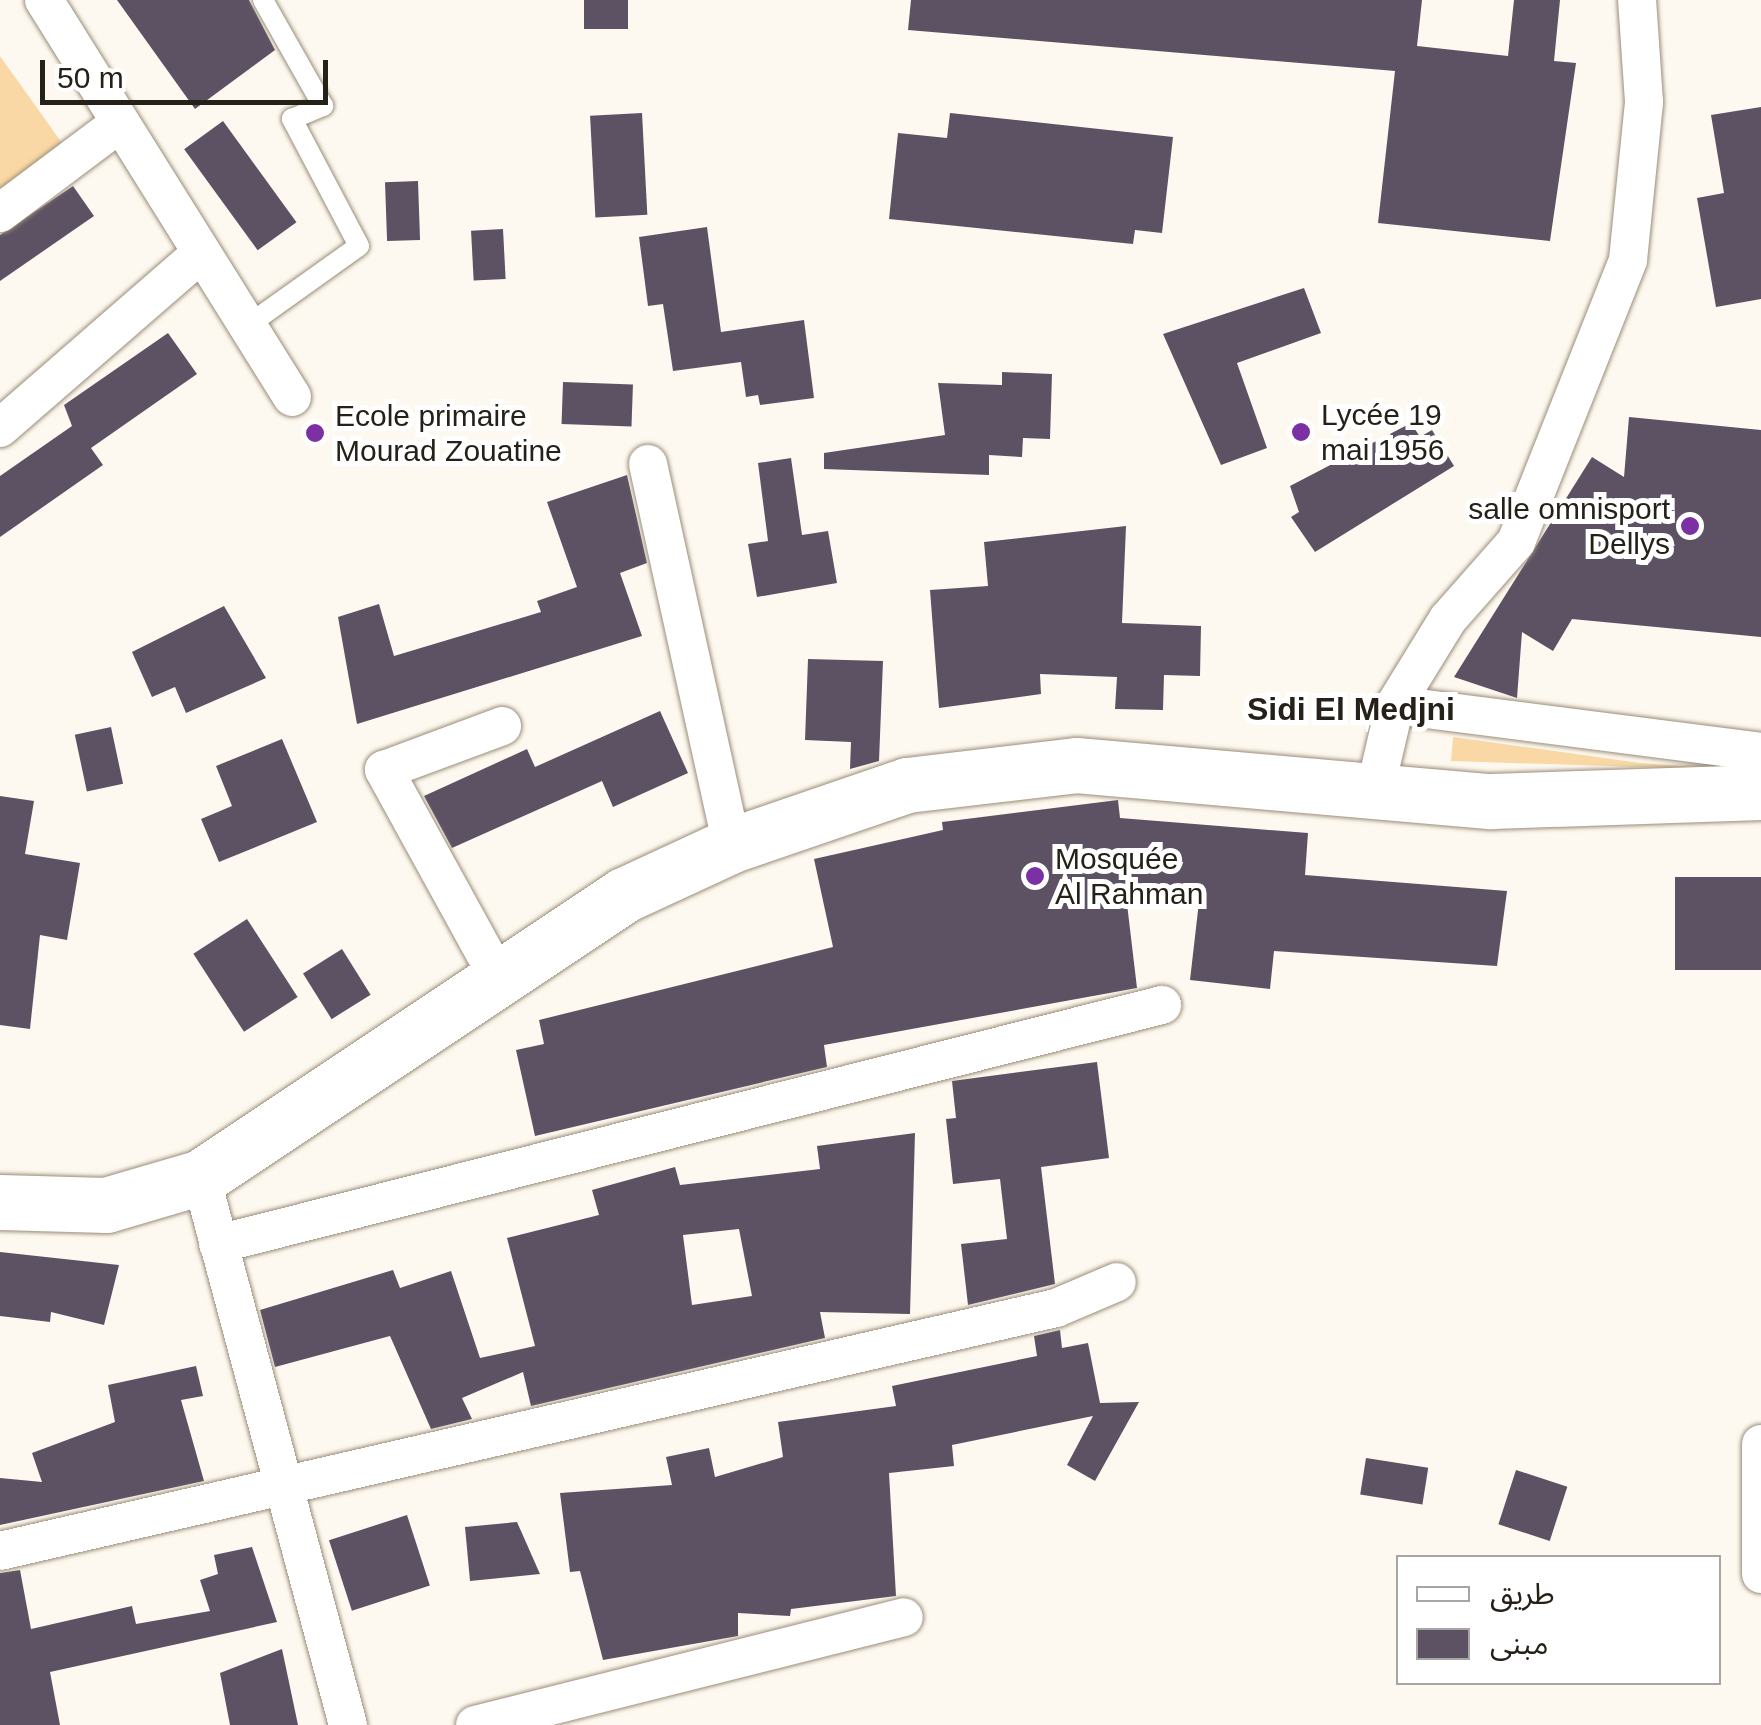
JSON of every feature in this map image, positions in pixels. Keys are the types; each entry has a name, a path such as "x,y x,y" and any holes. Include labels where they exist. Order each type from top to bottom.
{"main road":[{"path":"0,1202 106,1205 201,1177 624,895 732,845 907,785 1076,764 1376,786 1491,801 1761,792"}],"street":[{"path":"44,0 244,328 292,397"},
{"path":"1376,786 1395,705 1448,620 1516,542 1628,260 1644,102 1636,0"},
{"path":"0,213 120,123"},
{"path":"0,428 199,255"},
{"path":"648,464 732,845"},
{"path":"1395,705 1761,752"},
{"path":"500,979 384,770 502,726"},
{"path":"218,1244 1162,1005"},
{"path":"201,1177 280,1488 348,1725"},
{"path":"0,1551 1056,1308 1118,1282"},
{"path":"1761,1444 1761,1574"},
{"path":"474,1725 904,1617"}],"lane":[{"path":"244,328 359,246 292,120 323,106 263,0"}],"shaded area":[{"path":"0,56 67,150 0,198"},
{"path":"1453,737 1640,763 1735,770 1451,761"}],"building":[{"path":"117,0 249,0 275,50 195,109"},
{"path":"584,0 628,0 628,29 584,29"},
{"path":"911,0 1422,0 1417,46 1508,56 1514,0 1560,0 1554,61 1576,63 1550,241 1378,223 1395,71 908,30"},
{"path":"1761,107 1761,299 1716,307 1697,198 1724,193 1711,115"},
{"path":"642,113 647,215 595,218 590,116"},
{"path":"950,113 1173,137 1162,233 1135,230 1133,244 889,219 898,133 947,138"},
{"path":"223,121 296,222 258,250 184,149"},
{"path":"418,181 420,240 387,241 385,182"},
{"path":"73,186 94,216 0,281 0,235"},
{"path":"707,227 721,332 804,320 814,398 760,405 758,395 746,397 741,362 673,371 663,304 648,306 639,237"},
{"path":"503,229 506,279 474,281 471,231"},
{"path":"1304,288 1321,333 1237,363 1267,448 1221,465 1163,334"},
{"path":"168,333 197,374 91,448 103,465 0,537 0,476 72,426 64,405"},
{"path":"1002,372 1052,374 1050,439 1023,438 1022,457 989,455 989,475 824,469 824,453 945,435 938,383 1002,385"},
{"path":"563,382 633,384 631,426 562,424"},
{"name":"salle omnisport Dellys","path":"1629,417 1761,430 1761,637 1572,619 1553,651 1522,632 1517,698 1454,677 1592,457 1624,477"},
{"path":"1411,423 1420,437 1432,430 1454,466 1315,552 1291,517 1299,512 1290,486"},
{"path":"791,458 802,535 828,531 837,583 757,597 748,544 768,541 758,463"},
{"path":"627,475 647,563 620,573 642,636 357,724 338,617 379,604 394,656 541,612 537,601 577,587 547,502"},
{"path":"1126,526 1122,623 1201,626 1200,676 1164,675 1163,710 1115,709 1117,677 1040,674 1041,694 939,708 930,590 988,586 984,542"},
{"path":"224,606 266,678 186,713 175,687 152,697 132,652"},
{"path":"808,659 883,661 879,761 850,769 851,742 805,740"},
{"path":"660,711 688,773 613,807 602,781 452,848 424,796 527,749 535,767"},
{"path":"111,727 123,784 87,791 75,735"},
{"path":"282,739 317,822 219,862 201,819 232,806 216,766"},
{"path":"0,796 34,801 25,854 80,863 67,940 40,935 30,1029 0,1025"},
{"path":"1118,800 1120,818 1308,833 1305,875 1507,891 1497,966 1274,951 1270,989 1190,980 1200,893 1125,887 1137,988 824,1045 827,1067 535,1136 516,1050 544,1044 539,1020 833,947 814,859 943,830 942,822"},
{"path":"1675,877 1761,877 1761,970 1675,970"},
{"path":"247,919 298,997 244,1032 193,954"},
{"path":"342,949 371,995 332,1019 303,973"},
{"path":"1097,1062 1109,1158 1041,1167 1055,1284 968,1305 961,1244 1007,1239 1000,1179 953,1184 946,1119 956,1118 952,1081"},
{"path":"915,1133 910,1314 820,1312 825,1338 531,1406 523,1372 462,1398 472,1419 431,1429 390,1336 275,1367 260,1310 393,1270 400,1288 451,1271 480,1358 535,1346 507,1238 599,1215 592,1190 675,1167 680,1185 820,1169 817,1146","holes":["739,1229 752,1296 692,1305 683,1235"]},
{"path":"0,1252 119,1265 104,1325 51,1312 50,1322 0,1316"},
{"path":"1060,1330 1062,1348 1088,1343 1100,1403 1139,1402 1095,1481 1067,1465 1093,1416 952,1445 954,1466 889,1473 896,1596 791,1609 790,1616 738,1613 738,1636 603,1660 580,1571 570,1572 560,1493 672,1485 666,1457 709,1448 715,1477 783,1457 778,1422 896,1406 892,1386 1037,1356 1034,1336"},
{"path":"196,1366 203,1396 181,1400 204,1481 0,1525 0,1478 42,1482 32,1453 115,1422 108,1385"},
{"path":"1366,1458 1428,1468 1422,1504 1360,1495"},
{"path":"1516,1470 1567,1487 1550,1541 1498,1524"},
{"path":"407,1515 430,1585 352,1611 329,1540"},
{"path":"517,1522 540,1574 470,1581 465,1527"},
{"path":"252,1547 277,1622 50,1672 60,1725 0,1725 0,1573 20,1570 31,1629 132,1606 136,1624 210,1611 200,1580 218,1574 214,1555"},
{"path":"282,1649 298,1725 230,1725 220,1673"}],"place":[{"name":"Lycée 19 mai 1956","path":"1301,432"},
{"name":"Ecole primaire Mourad Zouatine","path":"315,433"},
{"name":"salle omnisport Dellys","path":"1690,526"},
{"name":"Mosquée Al Rahman","path":"1035,876"}],"district":[{"name":"Sidi El Medjni","path":"1351,709"}]}
